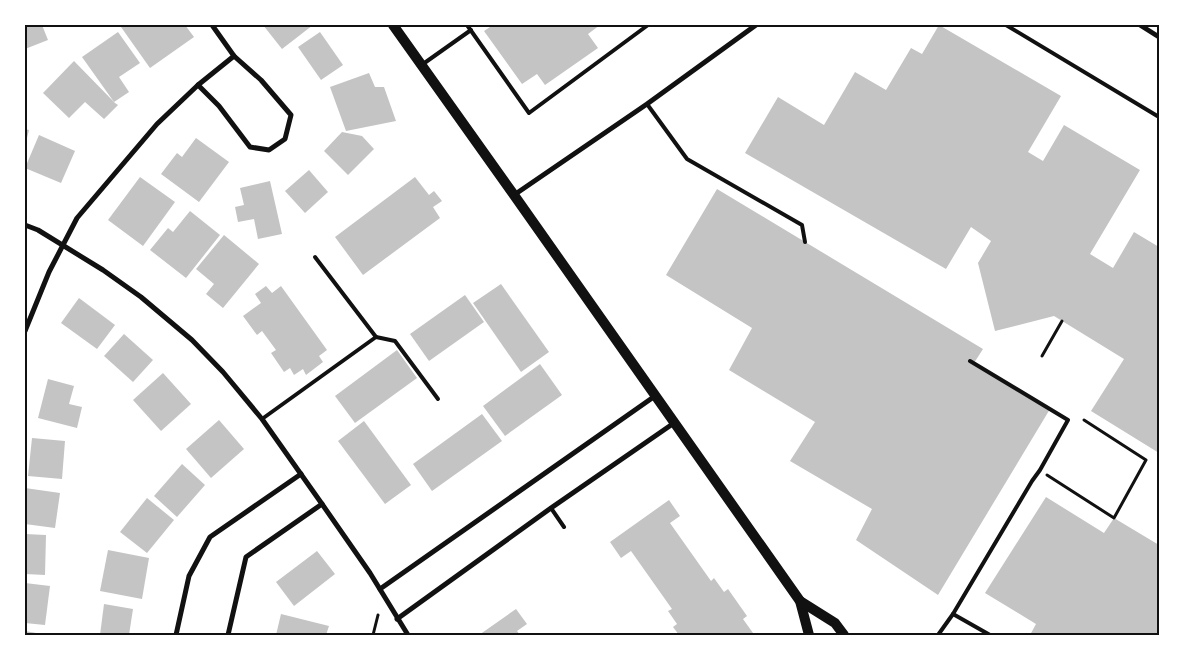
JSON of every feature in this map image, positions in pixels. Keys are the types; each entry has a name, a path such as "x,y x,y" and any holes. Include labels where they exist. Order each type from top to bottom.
{"main road":[{"path":"393,25 800,601 809,635"},
{"path":"800,601 835,623 844,635"}],"street":[{"path":"198,85 219,106 250,147 269,150 285,139 291,115 261,80 234,56 212,25"},
{"path":"514,195 647,104 756,25"},
{"path":"1140,25 1159,37"},
{"path":"25,331 45,280 78,218 157,124 198,85 234,56"},
{"path":"25,225 103,270 141,296 192,340 223,372 262,419 301,474 380,589 408,635"},
{"path":"380,589 655,396"},
{"path":"397,619 551,508 674,423"},
{"path":"176,635 189,576 210,537 301,474"},
{"path":"228,635 246,557 322,504"}],"lane":[{"path":"467,25 529,113 648,25"},
{"path":"1006,25 1159,117"},
{"path":"421,66 471,30"},
{"path":"647,104 687,160 802,225 805,242"},
{"path":"315,257 376,337 395,341 438,399"},
{"path":"262,419 376,337"},
{"path":"938,635 953,614 1068,420 970,361"},
{"path":"551,508 564,527"},
{"path":"953,614 990,635"}],"path":[{"path":"1042,356 1062,321"},
{"path":"1040,470 1114,518 1146,460 1084,420"},
{"path":"373,635 378,614"}],"building":[{"path":"25,25 42,25 48,40 25,49"},
{"path":"125,25 185,25 194,37 150,68 121,27"},
{"path":"263,25 313,25 282,49"},
{"path":"493,25 600,25 588,34 598,48 545,85 537,74 522,84 484,31"},
{"path":"939,25 1061,96 1028,152 1043,161 1064,125 1140,170 1090,254 1113,268 1134,232 1159,247 1159,453 1091,411 1124,359 1054,316 995,331 978,263 991,241 971,227 946,269 745,153 778,97 824,125 855,72 886,90 911,48 922,54"},
{"path":"118,32 140,63 119,77 129,92 114,102 82,57"},
{"path":"320,32 343,65 321,80 298,47"},
{"path":"74,61 118,105 104,119 85,102 69,118 43,93"},
{"path":"369,73 375,87 384,87 396,121 346,131 330,87"},
{"path":"25,129 29,130 26,142 25,141"},
{"path":"342,132 362,136 374,149 348,175 324,151"},
{"path":"39,135 75,151 61,183 25,168"},
{"path":"196,138 229,162 199,202 161,174 177,153 182,157"},
{"path":"309,170 328,192 305,213 285,191"},
{"path":"140,177 175,202 143,246 108,220"},
{"path":"415,177 429,195 434,191 442,201 433,207 440,218 363,275 335,237"},
{"path":"270,181 282,234 258,239 254,219 238,222 235,207 244,205 240,188"},
{"path":"717,189 983,349 974,363 1050,409 938,595 856,540 872,509 790,461 815,422 729,370 752,328 666,275"},
{"path":"190,211 220,235 186,278 150,250 168,228 173,232"},
{"path":"224,235 259,264 223,308 206,294 214,284 196,269"},
{"path":"501,284 549,352 521,372 473,303"},
{"path":"266,286 272,293 281,286 327,350 319,356 323,362 306,375 303,369 294,375 290,368 284,372 271,353 276,350 262,331 257,335 243,316 261,303 255,294"},
{"path":"465,295 484,322 429,361 410,334"},
{"path":"79,298 115,325 97,349 61,323"},
{"path":"124,334 153,360 133,382 104,356"},
{"path":"397,350 417,378 355,423 335,396"},
{"path":"540,364 562,395 505,436 483,406"},
{"path":"163,373 191,404 161,431 133,400"},
{"path":"48,379 74,386 69,404 82,407 77,428 38,418"},
{"path":"482,414 502,441 432,491 413,464"},
{"path":"219,420 244,449 211,478 186,449"},
{"path":"364,421 411,485 385,504 338,441"},
{"path":"32,438 65,441 62,479 28,476"},
{"path":"182,464 205,485 177,517 154,496"},
{"path":"25,488 60,493 55,528 25,524"},
{"path":"1046,497 1104,533 1114,518 1159,545 1159,635 1030,635 1036,624 985,593"},
{"path":"147,498 174,520 147,553 120,532"},
{"path":"669,500 680,516 670,523 711,581 714,578 724,592 728,589 747,616 743,619 753,633 750,635 679,635 673,627 677,624 668,611 672,609 631,551 621,558 610,542"},
{"path":"25,534 46,535 45,575 25,574"},
{"path":"108,550 149,558 142,599 100,591"},
{"path":"317,551 335,574 294,606 276,582"},
{"path":"25,583 50,586 45,625 25,623"},
{"path":"104,604 133,609 129,635 100,635"},
{"path":"516,609 527,624 517,631 520,635 479,635"},
{"path":"281,614 329,626 326,635 276,635"},
{"path":"25,631 42,634 42,635 25,635"}]}
